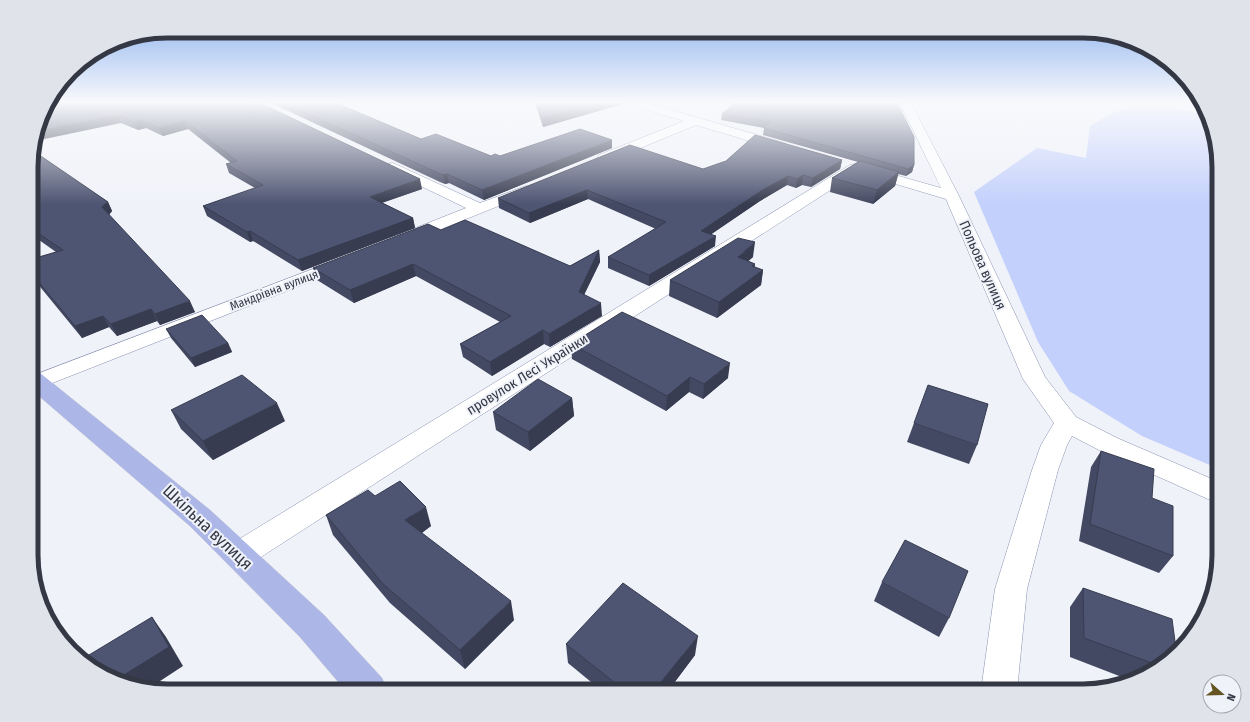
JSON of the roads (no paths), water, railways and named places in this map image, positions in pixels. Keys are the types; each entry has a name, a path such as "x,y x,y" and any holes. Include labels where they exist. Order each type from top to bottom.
{"main road":[{"name":"Шкільна вулиця","path":"38,389 161,484 239,555 312,626 363,684"}],"street":[{"path":"590,164 657,137"},
{"path":"745,137 788,149"},
{"name":"Польова вулиця","path":"922,137 952,196 1034,379 1067,423 1108,444 1212,491"},
{"path":"383,162 480,209"},
{"name":"провулок Лесі Українки","path":"239,555 848,166 952,196"},
{"path":"392,243 539,185"},
{"name":"Мандрівна вулиця","path":"38,383 355,258"},
{"path":"1000,684 1010,589 1045,470 1054,445 1067,423"}]}
